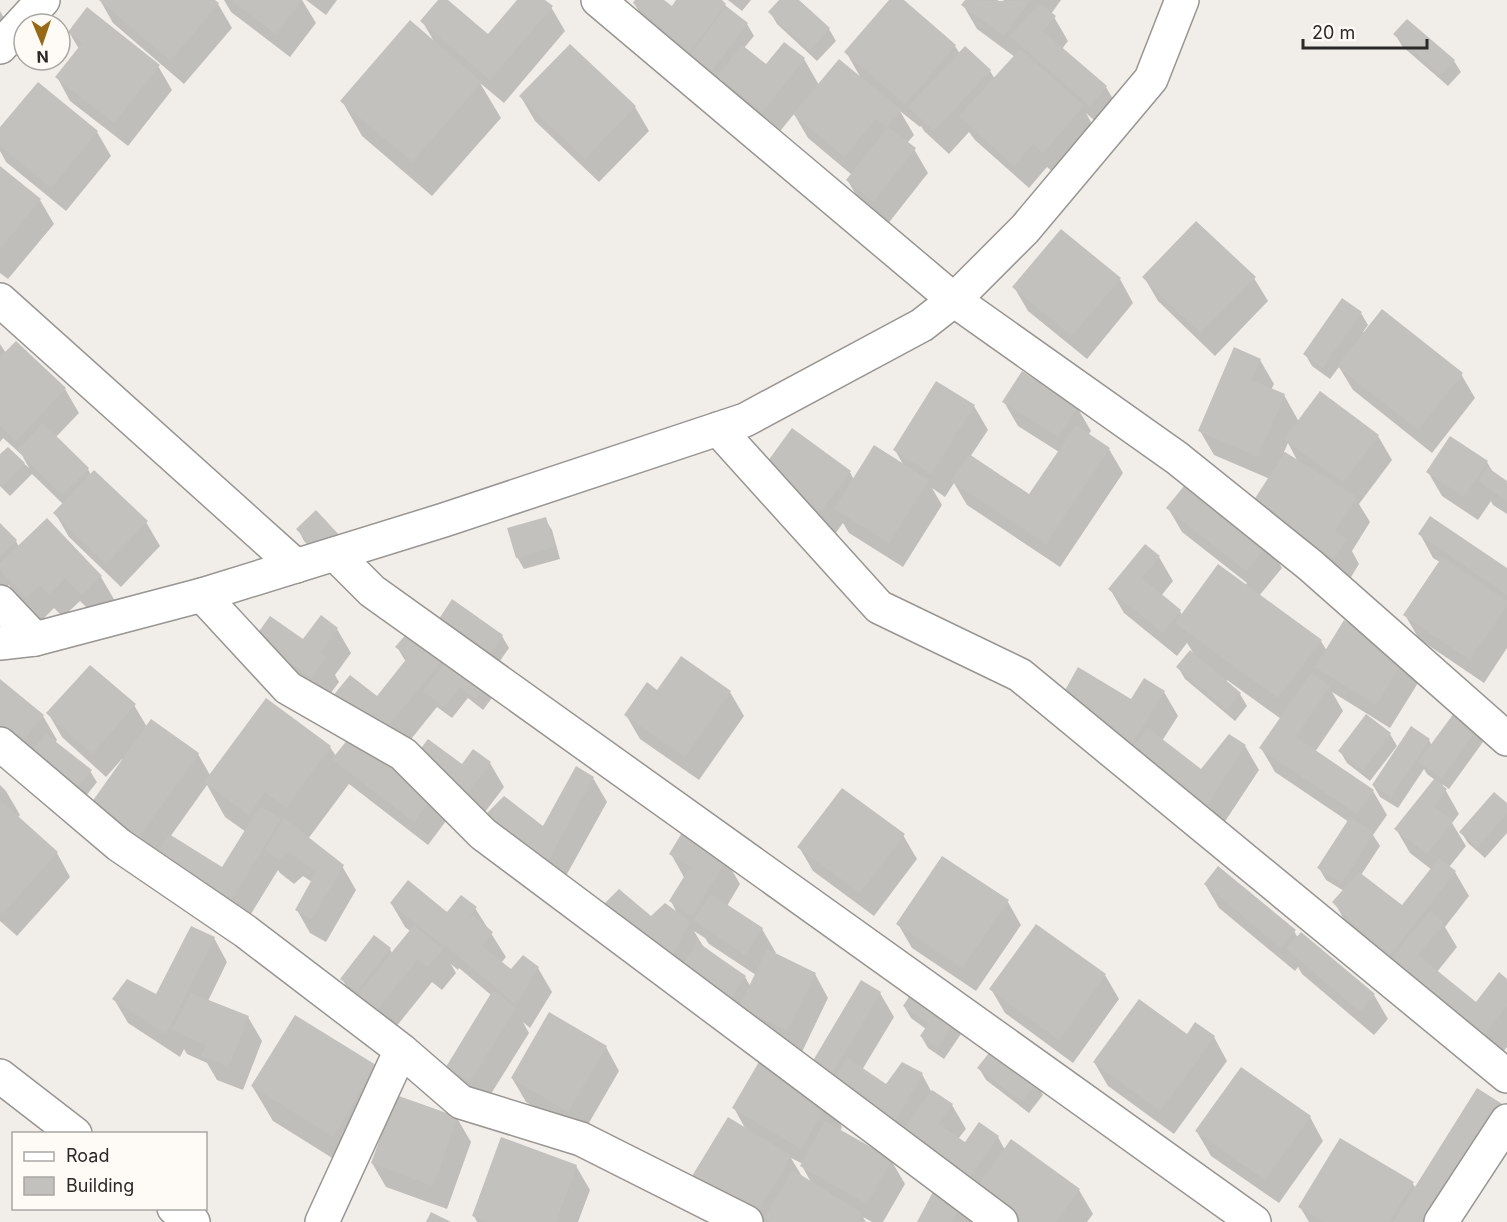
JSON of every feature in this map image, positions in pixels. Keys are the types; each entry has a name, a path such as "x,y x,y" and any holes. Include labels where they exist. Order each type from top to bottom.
{"street":[{"path":"0,48 43,0"},
{"path":"598,0 954,300 1177,458 1310,565 1507,739"},
{"path":"0,644 35,639 202,595 444,520 745,420 922,325 954,300 1025,229 1151,79 1182,0"},
{"path":"0,300 296,566"},
{"path":"718,429 879,607 1020,675 1507,1076"},
{"path":"335,554 372,591 1254,1222"},
{"path":"202,595 288,688 403,754 483,834 1001,1222"},
{"path":"0,602 35,639"},
{"path":"0,744 119,845 245,931 401,1050 461,1102 581,1139 746,1222"},
{"path":"322,1222 401,1050"},
{"path":"0,1076 72,1132"},
{"path":"1441,1222 1507,1121"},
{"path":"175,1210 193,1222"}],"building":[{"path":"99,0 215,0 219,3 170,61"},
{"path":"231,0 302,0 276,34"},
{"path":"438,0 448,0 488,34 517,0 545,0 553,6 490,80 420,21"},
{"path":"635,0 664,0 672,6 676,0 722,0 726,4 689,53 633,3"},
{"path":"779,0 799,0 830,28 810,50 768,12"},
{"path":"889,0 904,0 956,45 905,104 844,52"},
{"path":"965,0 1030,0 1004,36 961,5"},
{"path":"1040,3 1056,16 1043,31 1107,86 1090,106 1010,36"},
{"path":"726,6 748,23 711,72 689,56"},
{"path":"87,7 160,65 114,123 55,77 59,72 72,72 72,56 82,43 72,35 72,27"},
{"path":"1407,19 1455,60 1441,75 1393,34"},
{"path":"410,20 482,82 412,162 340,101"},
{"path":"784,42 805,58 763,112 717,76 742,45 766,64"},
{"path":"570,44 636,106 585,159 519,96"},
{"path":"965,46 991,70 934,131 908,107"},
{"path":"1020,49 1084,106 1043,153 1033,144 1014,166 959,116"},
{"path":"839,59 901,110 886,128 876,119 844,157 793,114"},
{"path":"38,82 98,131 51,188 0,146 0,127"},
{"path":"888,127 916,148 873,202 846,180"},
{"path":"0,166 41,199 0,249"},
{"path":"1196,221 1256,277 1200,333 1142,277"},
{"path":"1061,229 1121,278 1072,336 1012,287"},
{"path":"1342,298 1362,312 1323,368 1303,354"},
{"path":"1382,309 1463,373 1418,430 1337,366"},
{"path":"16,341 66,388 16,441 0,426 0,357"},
{"path":"1234,347 1261,359 1251,380 1285,394 1258,457 1198,431"},
{"path":"1022,371 1078,406 1059,437 1002,402"},
{"path":"936,381 975,405 931,474 893,450"},
{"path":"1320,391 1379,435 1343,483 1284,439"},
{"path":"43,423 89,468 62,495 17,450"},
{"path":"1076,425 1110,448 1046,544 951,481 969,454 1029,494"},
{"path":"792,428 851,471 821,511 762,469"},
{"path":"1450,436 1488,461 1464,497 1426,472"},
{"path":"874,445 929,480 889,543 834,509"},
{"path":"8,447 25,463 3,485 0,483 0,454"},
{"path":"1285,452 1357,497 1335,531 1347,539 1334,559 1250,506"},
{"path":"1487,467 1507,481 1507,501 1478,481"},
{"path":"94,470 148,521 106,564 53,513"},
{"path":"1189,480 1269,543 1246,571 1166,508"},
{"path":"316,510 342,538 322,556 296,529"},
{"path":"1430,516 1507,568 1507,595 1418,534"},
{"path":"546,517 555,547 516,558 507,528"},
{"path":"47,518 102,576 82,595 65,578 49,594 40,585 26,598 0,570 0,563"},
{"path":"0,523 17,540 0,557"},
{"path":"1145,544 1160,556 1142,578 1181,610 1163,633 1108,589"},
{"path":"1442,557 1507,601 1507,605 1470,660 1403,615"},
{"path":"1218,564 1322,640 1278,698 1175,623"},
{"path":"452,599 503,635 486,660 435,625"},
{"path":"321,615 338,628 321,652 326,657 311,678 255,637 270,616 303,639"},
{"path":"1344,620 1405,658 1376,705 1315,667"},
{"path":"409,631 443,659 380,736 332,697 350,675 377,696 408,657 395,647"},
{"path":"1190,650 1241,693 1227,710 1176,667"},
{"path":"453,653 490,682 476,699 460,688 444,707 423,691"},
{"path":"681,656 731,691 685,757 624,715 647,682 657,690"},
{"path":"90,665 136,704 92,754 46,713"},
{"path":"1078,667 1131,699 1144,678 1165,691 1132,744 1064,692"},
{"path":"1311,673 1330,686 1296,737 1374,790 1357,814 1259,748"},
{"path":"0,679 44,715 21,743 0,726"},
{"path":"266,698 331,746 286,808 265,792 249,815 204,782"},
{"path":"1454,713 1477,729 1442,778 1418,762"},
{"path":"1366,714 1391,733 1363,770 1338,751"},
{"path":"151,719 199,753 137,840 89,806"},
{"path":"1411,726 1430,739 1391,797 1372,785"},
{"path":"1148,728 1201,769 1229,734 1246,745 1206,807 1133,746"},
{"path":"46,734 92,770 75,790 29,754"},
{"path":"352,734 433,796 414,822 332,759"},
{"path":"428,739 462,764 473,749 491,762 465,797 413,759"},
{"path":"576,766 594,777 548,861 486,814 504,796 543,826"},
{"path":"1434,779 1447,789 1434,806 1453,821 1427,854 1394,829"},
{"path":"842,788 905,834 860,893 797,847"},
{"path":"1494,792 1507,803 1507,814 1477,847 1459,832"},
{"path":"0,800 58,852 2,914 0,911"},
{"path":"260,806 281,819 232,899 157,854 169,834 222,867"},
{"path":"1350,817 1374,833 1342,883 1317,868"},
{"path":"284,818 344,865 312,919 295,910 316,872 288,852 279,861 265,849"},
{"path":"683,831 728,858 692,916 669,901 690,867 669,854"},
{"path":"942,856 1009,900 962,968 896,924"},
{"path":"1439,858 1456,871 1388,958 1332,902 1359,872 1402,905"},
{"path":"1218,866 1296,930 1281,948 1204,884"},
{"path":"408,880 447,912 461,895 477,907 453,937 472,915 493,932 482,946 511,969 523,955 539,967 516,1005 445,945 444,947 390,903"},
{"path":"619,889 651,916 665,903 690,921 671,959 602,906"},
{"path":"711,894 763,928 745,955 693,920"},
{"path":"1430,911 1444,923 1418,955 1476,1002 1499,972 1507,979 1507,1006 1482,1037 1389,961"},
{"path":"1036,924 1106,974 1059,1040 989,989"},
{"path":"414,925 443,949 428,967 418,959 377,1010 358,994"},
{"path":"191,926 215,937 166,1034 112,999 127,979 156,994"},
{"path":"1301,932 1375,994 1360,1012 1286,949"},
{"path":"374,935 391,948 357,992 340,979"},
{"path":"697,942 746,976 729,1001 680,968"},
{"path":"767,949 816,973 787,1031 739,1007"},
{"path":"861,980 881,992 831,1076 811,1064"},
{"path":"493,990 516,1008 470,1082 446,1067"},
{"path":"912,992 955,1021 937,1048 920,1036 928,1024 903,1006"},
{"path":"191,993 249,1016 229,1067 201,1056 206,1045 172,1030"},
{"path":"1139,999 1187,1034 1195,1022 1215,1036 1160,1111 1093,1062"},
{"path":"549,1012 607,1046 568,1112 511,1078"},
{"path":"295,1015 376,1065 333,1137 251,1086"},
{"path":"993,1048 1037,1082 1022,1102 977,1068"},
{"path":"848,1058 886,1084 902,1062 923,1073 894,1124 831,1081"},
{"path":"760,1060 829,1101 801,1149 732,1108"},
{"path":"1241,1067 1311,1116 1265,1180 1195,1131"},
{"path":"1477,1088 1507,1107 1429,1222 1393,1222"},
{"path":"932,1090 953,1104 938,1124 965,1142 979,1122 999,1136 969,1178 902,1131"},
{"path":"396,1095 458,1117 433,1186 371,1163"},
{"path":"728,1117 792,1156 757,1214 692,1176"},
{"path":"825,1121 892,1159 867,1204 800,1166"},
{"path":"501,1137 577,1165 556,1222 488,1222 472,1216"},
{"path":"1340,1138 1414,1182 1389,1222 1324,1222 1298,1207"},
{"path":"1011,1139 1080,1189 1056,1222 1019,1222 975,1190"},
{"path":"793,1170 862,1213 857,1222 770,1222 764,1218"},
{"path":"935,1188 962,1203 952,1222 917,1222"},
{"path":"431,1212 451,1222 426,1222"}]}
